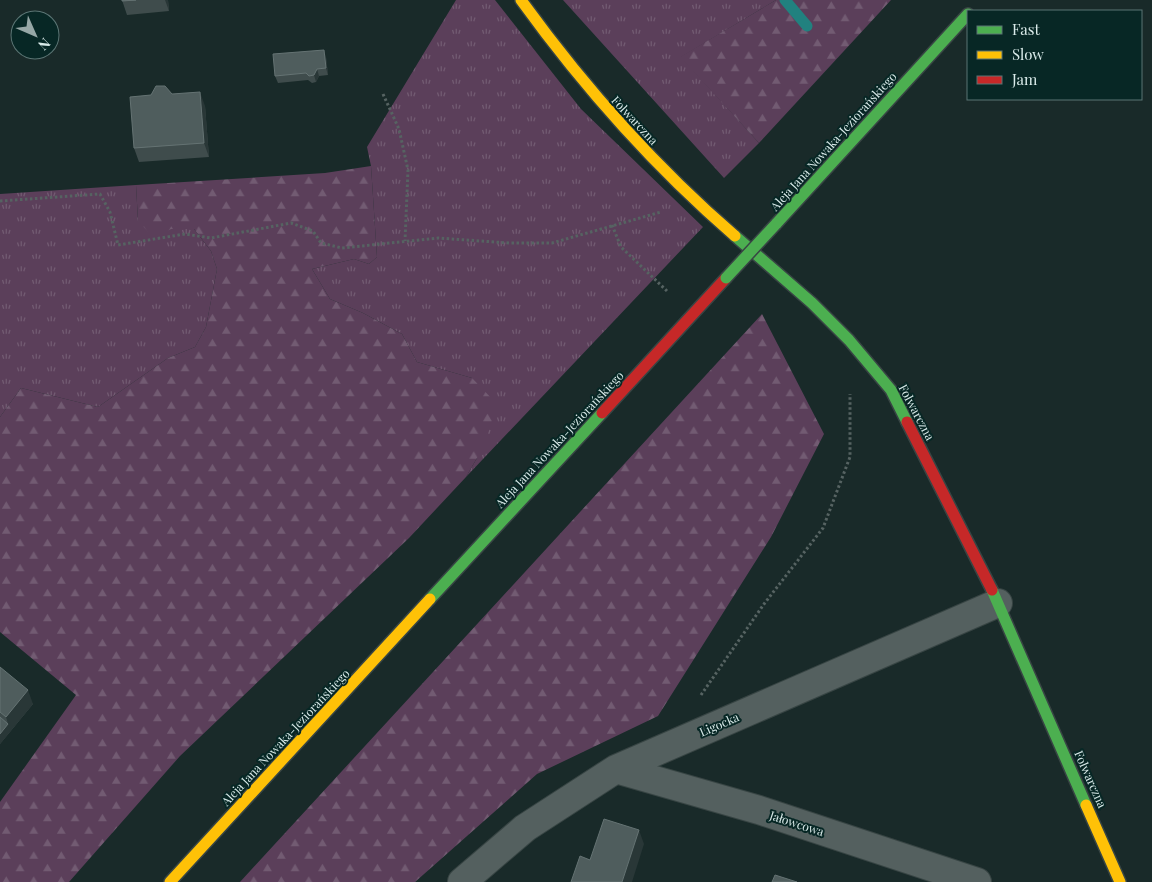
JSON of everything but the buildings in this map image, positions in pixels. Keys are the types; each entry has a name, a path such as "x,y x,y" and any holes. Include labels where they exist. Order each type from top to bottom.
{"main road":[{"name":"Folwarczna","path":"522,0 557,50 614,119 698,204 812,303 849,340 891,390 998,603 1120,882"},
{"name":"Aleja Jana Nowaka-Jeziorańskiego","path":"170,882 967,14"}],"street":[{"name":"Ligocka","path":"462,882 524,828 616,769 998,603"},
{"name":"Jałowcowa","path":"616,769 759,810 977,882"}],"path":[{"path":"383,94 400,129 408,170 405,241"},
{"path":"0,201 100,194 110,212 118,245 185,234 212,238 291,223 313,231 322,243 342,248 438,238 509,244 552,242 698,204"},
{"path":"612,225 621,247 667,291"},
{"path":"698,699 764,604 824,528 850,457 849,340"}],"green space":[{"path":"456,0 495,0 581,109 703,227 466,477 477,458 472,378 417,362 402,334 363,313 330,299 312,269 354,259 369,264 377,257 371,166 367,147"},
{"path":"563,0 776,0 681,57 759,143 724,178"},
{"path":"776,0 891,0 759,143 680,57"},
{"path":"371,166 377,257 369,264 354,259 312,269 330,299 363,313 402,334 417,362 472,378 494,401 492,421 477,458 466,477 409,538 180,756 69,882 0,882 0,802 76,695 0,632 0,417 21,388 98,407 168,358 195,347 206,327 217,269 211,251 194,229 171,229 154,238 138,221 136,185 325,173"},
{"path":"136,185 138,221 171,229 194,229 211,251 217,269 206,327 195,347 168,358 98,407 21,388 0,417 0,194"},
{"path":"762,314 824,434 771,537 658,716 537,774 415,882 240,882"}],"waterway":[{"path":"785,0 807,26"}],"traffic: fast":[{"path":"776,224 967,15"},
{"path":"726,278 776,224"},
{"path":"735,236 812,303 849,340 891,390 907,422"},
{"path":"430,599 602,413"},
{"path":"992,590 1086,805"}],"traffic: slow":[{"path":"521,0 570,64 648,154 735,236"},
{"path":"170,882 430,599"},
{"path":"1086,805 1120,882"}],"traffic: jam":[{"path":"602,413 726,278"},
{"path":"907,422 992,590"}]}
